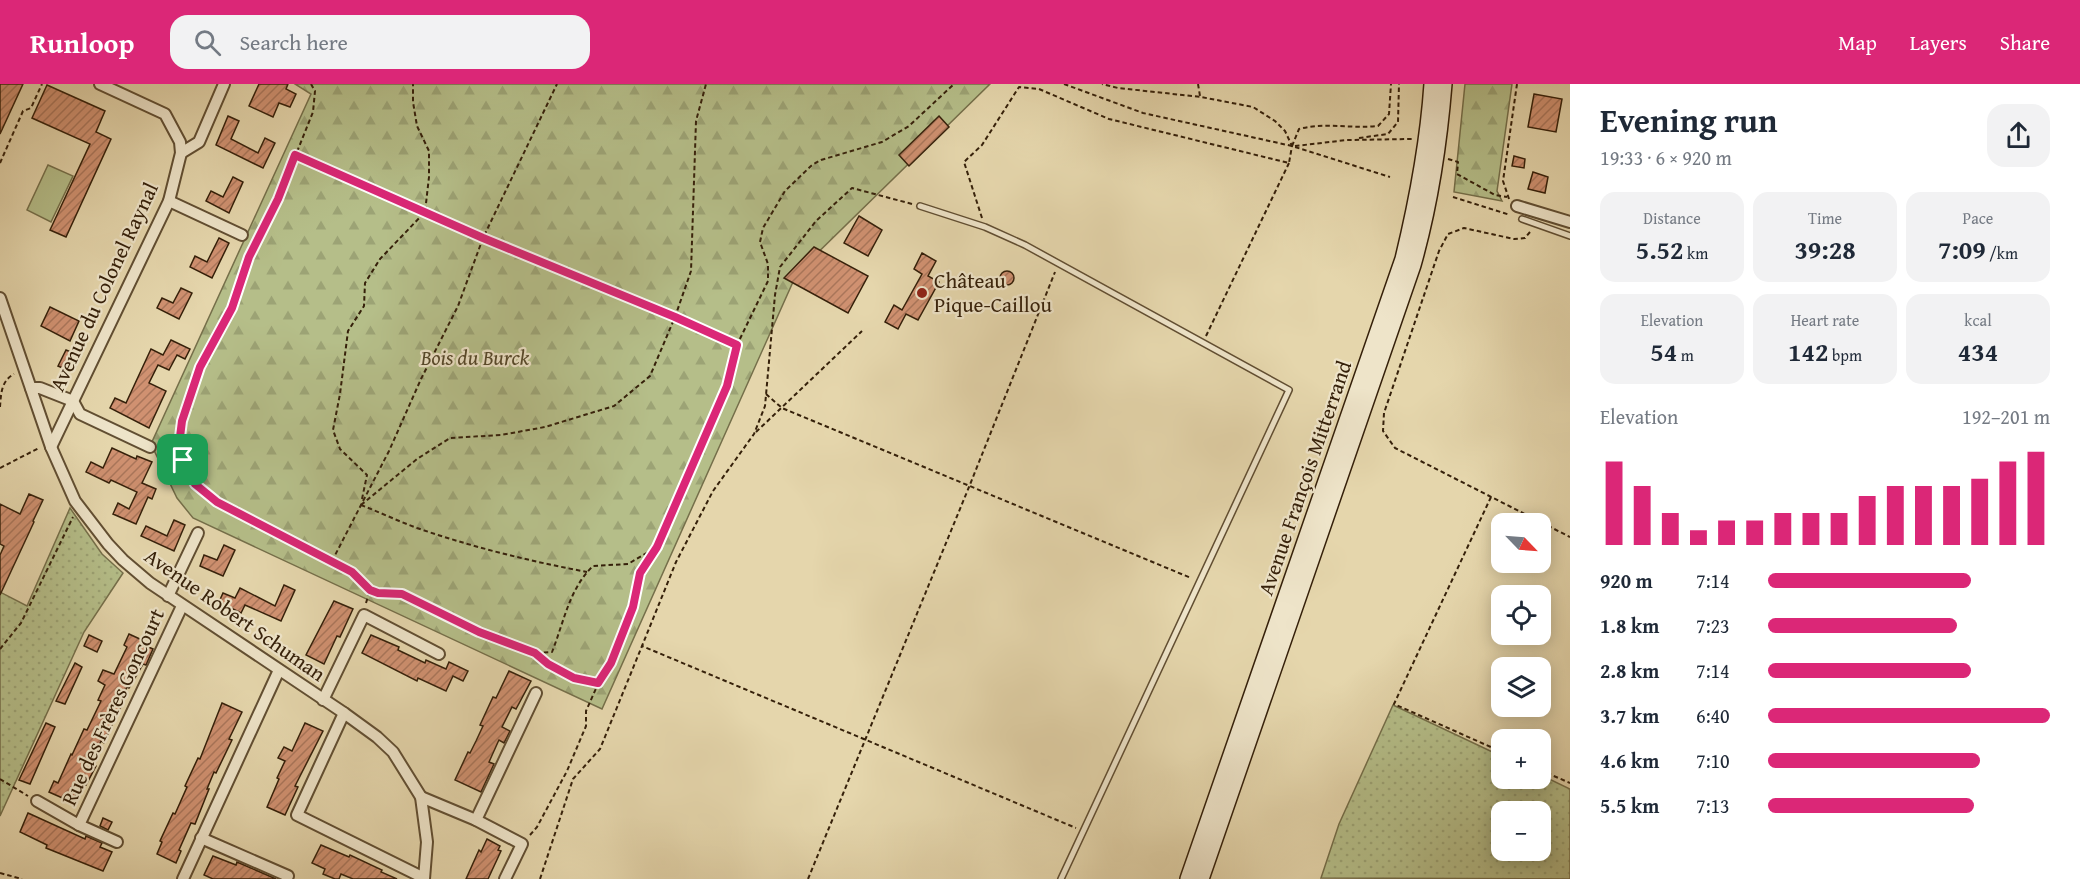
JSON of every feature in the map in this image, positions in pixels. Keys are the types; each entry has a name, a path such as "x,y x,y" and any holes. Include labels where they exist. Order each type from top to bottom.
{"main road":[{"name":"Avenue François Mitterrand","path":"1188,879 1403,259 1424,165 1432,84"},
{"name":"Avenue François Mitterrand","path":"1201,879 1413,265 1425,223 1436,163 1444,84"}],"street":[{"path":"100,84 165,114 180,142 181,153 199,142 224,84"},
{"name":"Avenue du Colonel Raynal","path":"50,445 169,201 181,153"},
{"path":"169,201 242,235"},
{"path":"1517,206 1570,222"},
{"name":"Avenue Robert Schuman","path":"0,298 50,445 62,475 79,506 123,560 168,596 344,713 393,752 421,797 427,842 424,878"},
{"path":"31,388 40,388 73,401 80,414 150,447"},
{"path":"168,596 198,532"},
{"name":"Rue des Frères Goncourt","path":"79,825 182,606"},
{"path":"323,700 364,615 439,654"},
{"path":"183,879 279,670"},
{"path":"476,820 536,693"},
{"path":"344,713 297,814 424,878"},
{"path":"421,797 476,820 522,844 506,879"},
{"path":"37,801 79,825 117,842"},
{"path":"201,838 288,876"}],"lane":[{"path":"920,206 985,227 1058,264 1289,390 1061,879"},
{"path":"1522,219 1570,236"}],"path":[{"path":"0,163 23,111 31,108 42,84"},
{"path":"311,84 315,91 312,112 278,199 249,257 232,308 200,367 182,421 180,437 183,460 195,484 217,502 352,572 370,590 378,593 402,594 479,632 535,653 548,664 574,678 598,683"},
{"path":"361,505 367,475 339,449 333,430 348,331 364,306 365,283 380,258 425,212 429,151 417,126 413,84"},
{"path":"332,561 389,451 421,379 458,306 483,238 557,84"},
{"path":"361,505 417,459 450,438 501,435 545,427 614,406 650,376 692,271 696,121 706,84"},
{"path":"522,844 537,827 567,771 586,726 586,711 598,683 611,663 633,607 640,573 657,547 727,386 737,345 768,281 768,264 760,242 763,228 785,191 812,165 882,142 909,126 954,84"},
{"path":"1064,84 1143,113 1292,146 1390,177"},
{"path":"1102,84 1118,88 1201,97 1253,107 1275,121 1285,131 1292,146"},
{"path":"1198,84 1201,97"},
{"path":"1203,342 1289,163 1292,146 1299,129 1315,125 1357,128 1378,126 1389,114 1391,84"},
{"path":"1292,146 1388,134 1398,123 1399,84"},
{"path":"1507,197 1503,181 1517,84"},
{"path":"985,227 964,162 982,145 1019,87 1039,89 1109,119 1289,163"},
{"path":"1347,140 1413,139"},
{"path":"295,155 483,238 737,345"},
{"path":"1448,159 1458,162 1456,174 1495,195 1507,197 1517,206"},
{"path":"754,434 765,406 775,295 780,267 816,221 852,188 920,206"},
{"path":"1453,197 1522,219"},
{"path":"1530,222 1531,231 1525,238 1514,239 1464,228 1448,234 1439,251 1384,413 1383,431 1395,448 1570,537"},
{"path":"808,879 1058,264"},
{"path":"540,879 573,779 600,749 676,562 713,491 754,434 862,331"},
{"path":"0,407 3,385 8,377 24,368"},
{"path":"766,394 782,408 1199,582"},
{"path":"0,468 50,445"},
{"path":"150,447 183,460"},
{"path":"1491,497 1394,704 1491,747"},
{"path":"361,505 417,528 472,545 587,572"},
{"path":"0,649 21,623 79,506"},
{"path":"535,653 552,652 573,594 593,566 628,564 657,547"},
{"path":"364,615 370,590"},
{"path":"642,646 1084,831"},
{"path":"1551,775 1570,783"},
{"path":"0,779 37,801"},
{"path":"0,873 22,879"}],"green space":[{"name":"Bois du Burck","path":"295,84 990,84 797,273 602,709 193,518 177,498 151,444 311,94"},
{"path":"1465,84 1512,84 1497,191 1502,201 1454,192"},
{"path":"48,165 73,176 51,222 27,210"},
{"path":"70,508 102,554 123,573 84,632 0,816 0,592 27,606"},
{"path":"1393,705 1491,751 1491,789 1551,789 1551,780 1570,789 1570,879 1321,878 1339,824"}],"building":[{"path":"0,84 23,84 0,134"},
{"path":"259,84 288,84 286,89 296,94 290,107 279,103 273,117 249,106"},
{"path":"47,85 105,111 96,132 111,139 66,237 50,230 90,144 32,118"},
{"path":"1534,94 1562,99 1556,132 1528,127"},
{"path":"228,116 239,121 231,139 258,153 265,138 275,143 263,168 216,145"},
{"path":"939,116 949,127 909,166 899,155"},
{"path":"1514,156 1525,159 1524,168 1512,166"},
{"path":"1533,172 1548,177 1545,193 1528,189"},
{"path":"233,177 243,182 229,213 206,201 211,191 223,197"},
{"path":"859,216 882,230 868,256 844,243"},
{"path":"219,238 229,243 212,278 190,267 195,256 207,262"},
{"path":"814,247 868,276 848,313 784,278"},
{"name":"Château Pique-Caillou","path":"922,253 936,261 928,276 939,282 918,320 906,314 898,329 885,322 894,305 902,310 922,274 914,269"},
{"path":"1007,271 1012,273 1014,278 1012,283 1007,285 1002,283 1000,278 1002,273"},
{"path":"181,288 192,293 179,319 157,308 162,298 173,303"},
{"path":"50,307 79,321 70,341 41,326"},
{"path":"171,340 190,349 185,359 177,355 169,370 158,365 149,383 166,391 149,428 110,408 115,398 126,403 151,349 163,355"},
{"path":"66,350 78,355 70,371 58,366"},
{"path":"112,448 136,459 137,456 152,462 142,483 156,489 152,499 148,497 136,524 113,514 118,503 129,509 137,492 111,480 109,483 86,472 91,462 103,468"},
{"path":"29,494 43,500 0,595 0,555 4,546 0,544 0,504 20,514"},
{"path":"174,520 185,525 174,551 141,536 146,526 167,536"},
{"path":"224,545 235,550 223,576 200,566 204,555 217,560"},
{"path":"284,585 295,590 281,621 245,605 241,613 219,602 223,593 235,598 240,588 275,606"},
{"path":"334,601 353,609 324,664 306,655"},
{"path":"129,634 142,640 141,644 153,649 146,665 143,664 129,688 127,687 119,704 122,705 104,743 101,741 91,763 96,766 86,785 84,784 80,793 77,791 74,799 69,797 67,800 49,792 54,781 58,783 84,729 87,730 101,701 98,700 105,685 98,681 103,670 114,674 127,647 124,645"},
{"path":"89,635 102,641 97,652 84,646"},
{"path":"371,635 399,647 398,650 425,663 426,660 446,669 449,662 468,671 463,681 453,676 446,691 418,678 417,681 362,653"},
{"path":"75,663 82,667 65,704 56,701"},
{"path":"509,671 531,681 516,709 512,707 502,727 510,731 504,743 499,740 498,742 489,762 494,764 481,792 455,780 483,726 480,725 493,697 496,698"},
{"path":"222,703 242,712 229,739 232,740 216,773 214,772 195,824 191,823 179,850 181,851 176,863 157,854 162,842 160,841 173,813 175,814 198,758 200,759"},
{"path":"46,723 55,727 30,784 19,780"},
{"path":"305,723 323,731 295,786 298,787 285,815 267,807 285,761 278,758 284,747 292,751"},
{"path":"28,813 85,839 86,836 102,843 100,847 112,852 103,871 46,848 47,845 20,832"},
{"path":"103,818 112,822 108,830 100,826"},
{"path":"487,839 500,846 498,850 501,851 488,879 466,879 479,850 481,852"},
{"path":"321,845 349,857 350,855 397,879 353,879 341,874 339,879 335,879 323,874 325,869 312,863"},
{"path":"213,856 236,865 237,862 276,879 213,879 204,875"}],"place":[{"name":"Château Pique-Caillou","path":"922,293"}],"route":[{"path":"295,155 483,238 737,345 727,386 657,547 640,573 633,607 611,663 598,683 574,678 548,664 535,653 479,632 402,594 378,593 370,590 352,572 217,502 195,484 183,460 180,437 182,421 200,367 232,308 249,257 278,199 295,155"}]}
